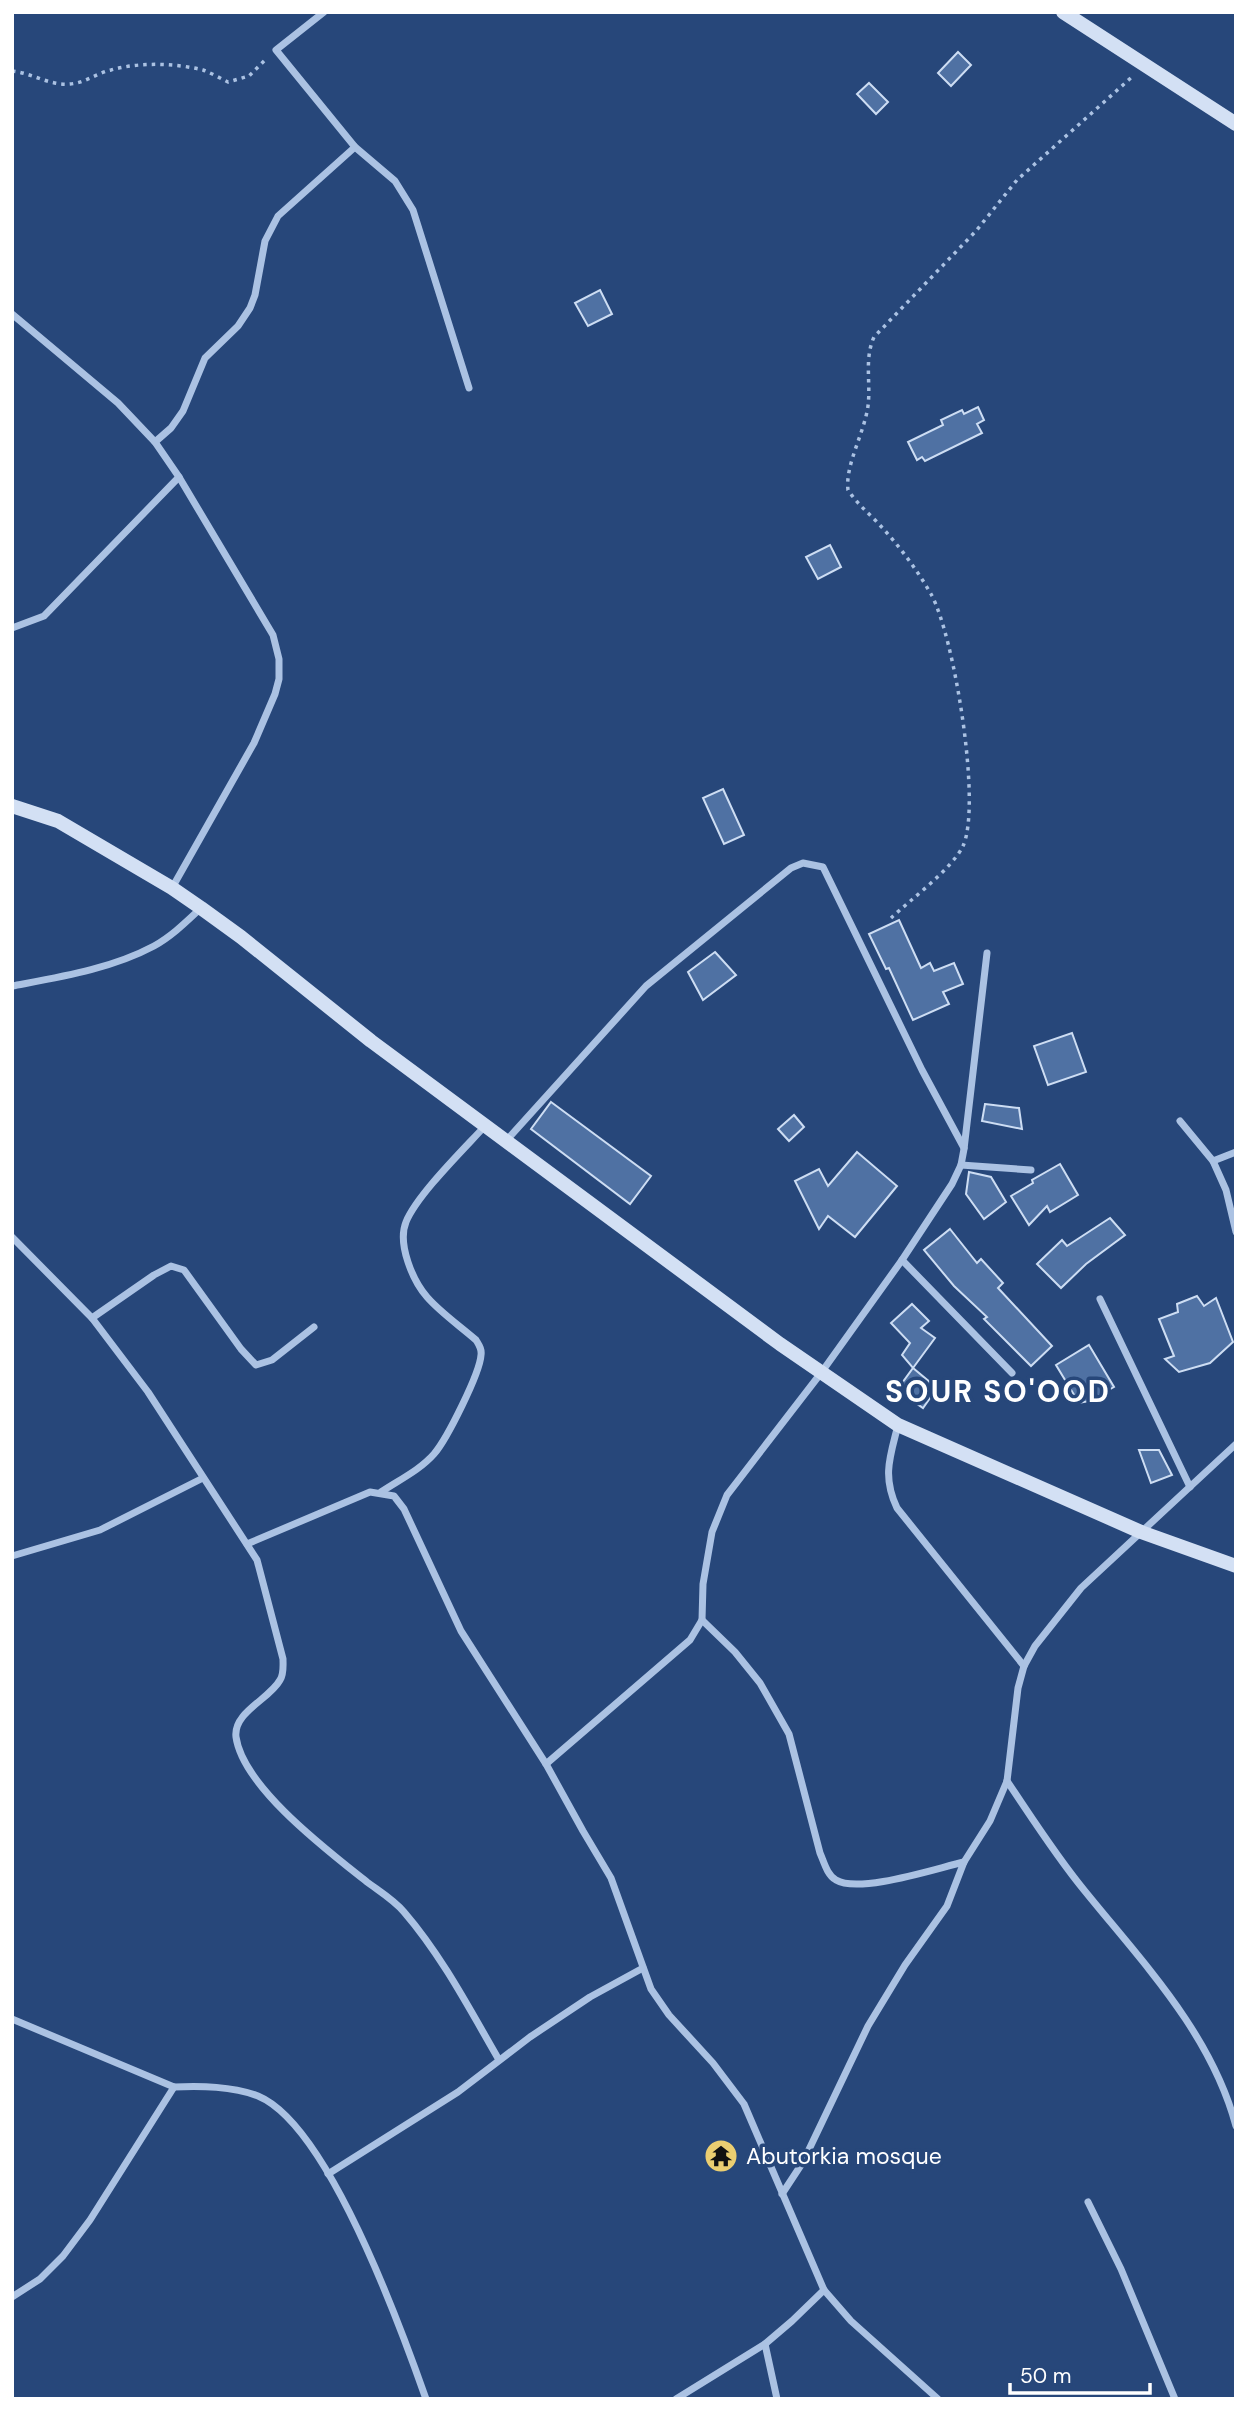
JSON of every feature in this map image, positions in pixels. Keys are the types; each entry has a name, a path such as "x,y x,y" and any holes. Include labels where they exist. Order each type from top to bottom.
{"street":[{"path":"324,12 276,50 355,146 395,181 413,210 469,388"},
{"path":"1063,12 1236,124"},
{"path":"155,442 171,428 183,411 205,358 238,326 250,309 265,241 278,216 355,146"},
{"path":"12,314 118,404 155,442 179,477 273,635 279,659 279,679 254,743 172,888"},
{"path":"12,628 44,616 179,477"},
{"path":"12,806 58,821 201,908 506,1141 821,1373 898,1424 1141,1532 1236,1566"},
{"path":"506,1141 646,986 791,868 803,863 823,867 922,1070 964,1149"},
{"path":"12,986 81,972 125,959 176,931 201,908"},
{"path":"547,1764 690,1640 702,1620 703,1584 712,1532 727,1495 821,1373 902,1260 952,1184 961,1165 964,1149 986,953"},
{"path":"1180,1121 1213,1161 1226,1189 1236,1232"},
{"path":"381,1492 420,1467 435,1453 460,1406 481,1357 481,1347 476,1340 428,1297 416,1281 408,1263 404,1233 405,1222 421,1198 486,1126"},
{"path":"1213,1161 1236,1152"},
{"path":"961,1165 1031,1170"},
{"path":"12,1237 92,1318 148,1392 257,1560 283,1659 283,1672 280,1681 240,1721 235,1733 238,1746 251,1772 282,1809 321,1845 403,1910 448,1973 499,2060"},
{"path":"902,1260 1012,1373"},
{"path":"92,1318 171,1266 184,1270 256,1364 272,1360 314,1327"},
{"path":"1100,1299 1189,1487"},
{"path":"898,1424 887,1473 889,1491 897,1508 1024,1666"},
{"path":"782,2194 803,2162 868,2026 905,1965 947,1906 964,1862 990,1821 1007,1782 1018,1688 1024,1666 1035,1646 1081,1588 1236,1444"},
{"path":"12,1556 100,1530 203,1478"},
{"path":"247,1544 370,1492 394,1496 404,1508 461,1631 547,1764 611,1878 651,1989 669,2015 713,2063 744,2104 824,2290 850,2321 937,2399"},
{"path":"702,1620 735,1652 760,1684 789,1734 820,1853 827,1871 836,1880 849,1884 878,1883 964,1862"},
{"path":"1007,1782 1083,1889 1136,1951 1176,2006 1211,2061 1236,2126"},
{"path":"328,2174 458,2092 590,1997 643,1968"},
{"path":"12,2019 174,2087 230,2089 259,2097 285,2116 328,2174 375,2264 426,2399"},
{"path":"12,2297 40,2280 63,2256 90,2220 174,2087"},
{"path":"1088,2202 1121,2269 1175,2399"},
{"path":"676,2399 765,2344 824,2290"},
{"path":"765,2344 777,2399"}],"path":[{"path":"12,71 69,85 109,70 148,64 204,71 228,82 249,76 276,50"},
{"path":"891,918 947,866 963,847 970,825 967,764 958,695 939,611 902,550 854,500 848,490 846,478 862,434 868,406 869,348 874,337 976,231 1017,180 1144,66"}],"building":[{"path":"958,52 971,65 951,86 938,73"},
{"path":"869,83 888,102 876,114 857,94"},
{"path":"600,290 612,314 588,326 575,303"},
{"path":"978,407 984,420 977,424 982,433 925,461 922,457 917,460 908,442 943,425 941,420 962,410 964,414"},
{"path":"830,545 841,567 818,579 806,557"},
{"path":"723,789 744,835 724,844 703,798"},
{"path":"899,920 921,968 930,963 934,971 954,963 963,984 943,992 949,1004 913,1020 889,968 886,969 869,934"},
{"path":"715,952 736,975 703,1000 688,972"},
{"path":"1072,1033 1086,1072 1048,1085 1034,1046"},
{"path":"551,1102 651,1176 630,1204 531,1129"},
{"path":"985,1104 1019,1108 1022,1129 982,1121"},
{"path":"794,1115 804,1127 789,1141 778,1129"},
{"path":"857,1152 897,1186 855,1237 828,1216 819,1229 795,1181 819,1169 828,1186"},
{"path":"1060,1164 1078,1195 1050,1212 1047,1206 1029,1225 1011,1196"},
{"path":"969,1172 991,1177 1006,1202 984,1219 966,1194"},
{"path":"1110,1218 1125,1235 1086,1264 1061,1288 1037,1264 1062,1240 1067,1246"},
{"path":"950,1229 977,1263 981,1259 1003,1283 998,1288 1052,1346 1031,1366 984,1319 987,1317 954,1286 924,1250"},
{"path":"1197,1296 1204,1306 1216,1298 1233,1342 1210,1363 1179,1372 1165,1359 1174,1356 1159,1319 1178,1312 1177,1304"},
{"path":"912,1304 929,1321 921,1328 935,1338 913,1368 902,1355 910,1343 891,1323"},
{"path":"1089,1345 1114,1387 1089,1401 1079,1403 1056,1365"},
{"path":"913,1368 937,1388 923,1408 897,1390"},
{"path":"1139,1450 1159,1450 1172,1475 1151,1483"}],"place":[{"name":"Abutorkia mosque","path":"721,2156"}],"district":[{"name":"SOUR SO'OOD","path":"998,1391"}]}
